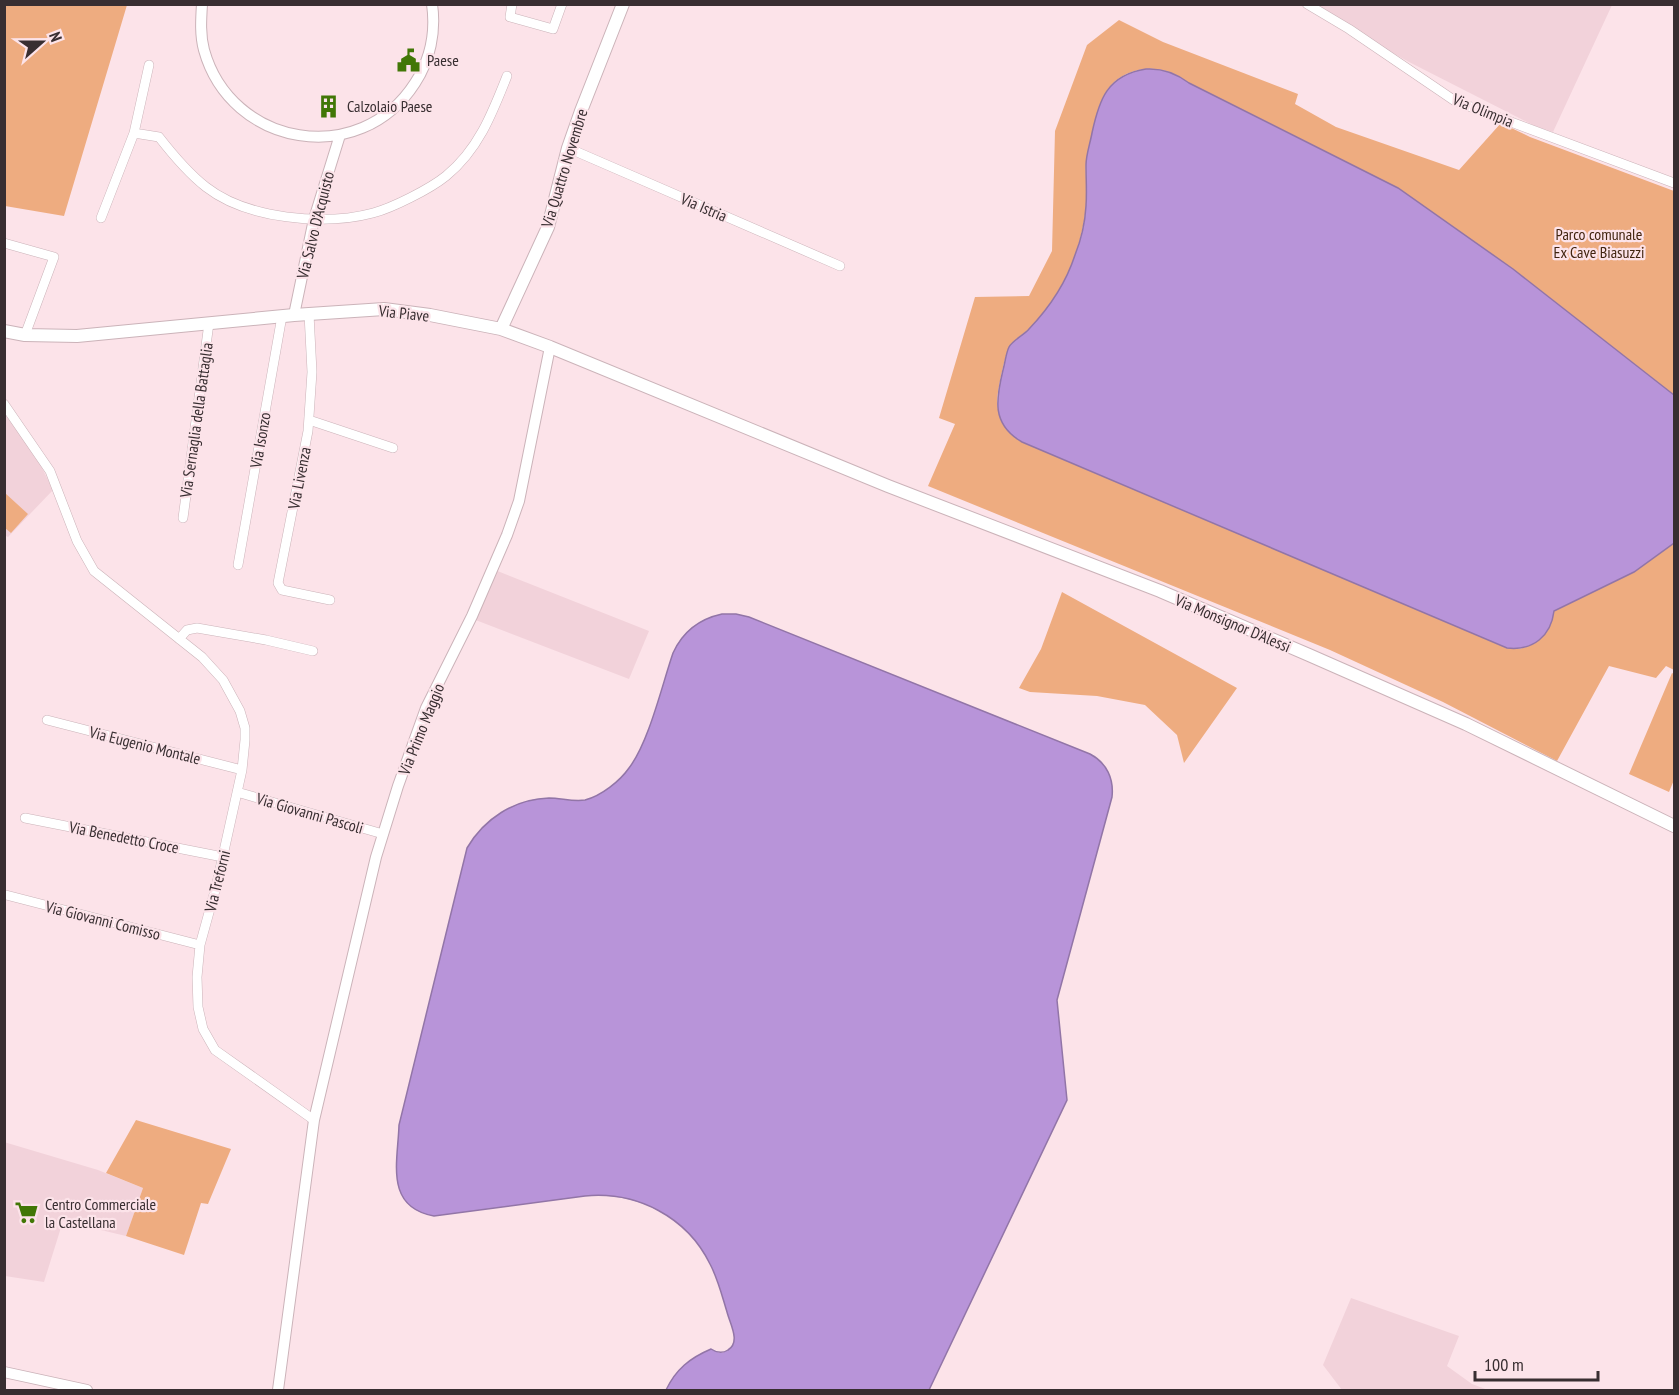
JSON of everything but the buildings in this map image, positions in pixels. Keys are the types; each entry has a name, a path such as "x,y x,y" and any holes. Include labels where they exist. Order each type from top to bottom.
{"main road":[{"name":"Via Quattro Novembre","path":"501,330 548,227 580,111 623,4"},
{"name":"Via Piave","path":"4,331 25,335 77,336 288,315 384,309 430,315 501,330 550,347 782,443"},
{"name":"Via Monsignor D'Alessi","path":"782,443 1160,591 1466,724 1674,826"}],"street":[{"path":"202,4 201,24 204,49 213,73 226,94 244,112 266,126 290,134 315,138 360,130 395,108 410,92 429,56 433,35 432,4"},
{"path":"512,4 510,17 553,29 562,4"},
{"name":"Via Olimpia","path":"1307,4 1349,29 1455,101 1674,183"},
{"path":"100,218 134,133 149,65"},
{"path":"134,133 159,137 179,163 207,188 242,207 293,218 353,217 374,213 407,199 446,177 477,143 490,119 507,76"},
{"name":"Via Salvo D'Acquisto","path":"288,315 340,135"},
{"name":"Via Istria","path":"568,148 840,266"},
{"path":"4,243 54,257 25,335"},
{"name":"Via Livenza","path":"309,314 312,372 309,420 278,584 282,590 330,600"},
{"name":"Via Isonzo","path":"238,565 288,315"},
{"name":"Via Sernaglia della Battaglia","path":"183,518 209,323"},
{"name":"Via Primo Maggio","path":"314,1120 383,834 426,708 472,616 519,501 550,347"},
{"name":"Via Treforni","path":"4,404 50,471 77,541 94,570 212,667 233,695 240,711 245,728 243,770 200,945 197,977 198,1007 202,1029 209,1042 223,1058 314,1120"},
{"path":"309,420 393,448"},
{"path":"179,639 187,630 197,628 313,651"},
{"name":"Via Eugenio Montale","path":"47,720 243,770"},
{"name":"Via Giovanni Pascoli","path":"237,792 383,834"},
{"name":"Via Benedetto Croce","path":"25,818 223,856"},
{"name":"Via Giovanni Comisso","path":"6,895 200,945"},
{"path":"278,1390 314,1120"},
{"path":"4,1372 67,1388 87,1390"}],"shaded area":[{"path":"1317,5 1612,5 1553,132 1535,126 1409,62 1359,34"},
{"path":"1146,69 1164,70 1179,76 1398,188 1513,269 1674,395 1674,543 1634,572 1554,611 1549,628 1533,644 1507,648 1022,442 1012,435 1005,427 998,410 999,391 1008,349 1050,304 1071,265 1084,225 1087,157 1102,100 1107,91 1122,77"},
{"path":"4,413 36,456 53,490 8,537 4,535"},
{"path":"495,570 649,631 629,679 473,619"},
{"path":"722,614 749,617 1090,754 1105,767 1112,784 1112,797 1057,1000 1067,1100 929,1390 666,1390 674,1376 690,1360 711,1349 726,1351 732,1347 734,1342 732,1327 720,1288 710,1264 700,1247 674,1221 658,1210 641,1203 604,1196 585,1196 434,1216 418,1211 407,1203 397,1181 399,1125 467,848 482,828 512,807 536,799 585,800 604,792 615,783 629,768 643,744 677,645 693,627 706,619"},
{"path":"4,1142 98,1170 143,1188 126,1236 63,1221 44,1282 5,1276"},
{"path":"1351,1298 1459,1336 1447,1366 1472,1384 1488,1390 1342,1390 1323,1365"}],"green space":[{"path":"4,5 127,5 64,216 5,206"},
{"name":"Parco comunale Ex Cave Biasuzzi","path":"1119,20 1163,42 1298,94 1295,104 1336,127 1459,170 1501,123 1530,137 1674,191 1674,395 1513,269 1398,188 1172,73 1159,69 1138,70 1118,79 1105,93 1095,121 1087,159 1086,208 1075,257 1067,276 1051,302 1032,326 1009,348 1001,376 997,400 999,414 1005,427 1022,442 1519,649 1533,644 1543,636 1554,611 1634,572 1674,543 1674,670 1666,666 1656,678 1609,666 1557,761 1443,702 1330,650 928,486 955,424 939,418 975,297 1029,296 1052,251 1055,131 1087,45"},
{"path":"5,493 28,514 11,533 5,528"},
{"path":"1062,592 1237,688 1184,763 1177,735 1145,705 1097,696 1030,692 1019,688 1041,649"},
{"path":"1672,673 1674,674 1674,780 1669,792 1629,774"},
{"path":"136,1120 231,1149 208,1204 201,1203 184,1255 126,1236 143,1188 106,1173"}],"place":[{"name":"Paese","path":"409,60"},
{"name":"Calzolaio Paese","path":"329,106"},
{"name":"Centro Commerciale la Castellana","path":"27,1213"}]}
